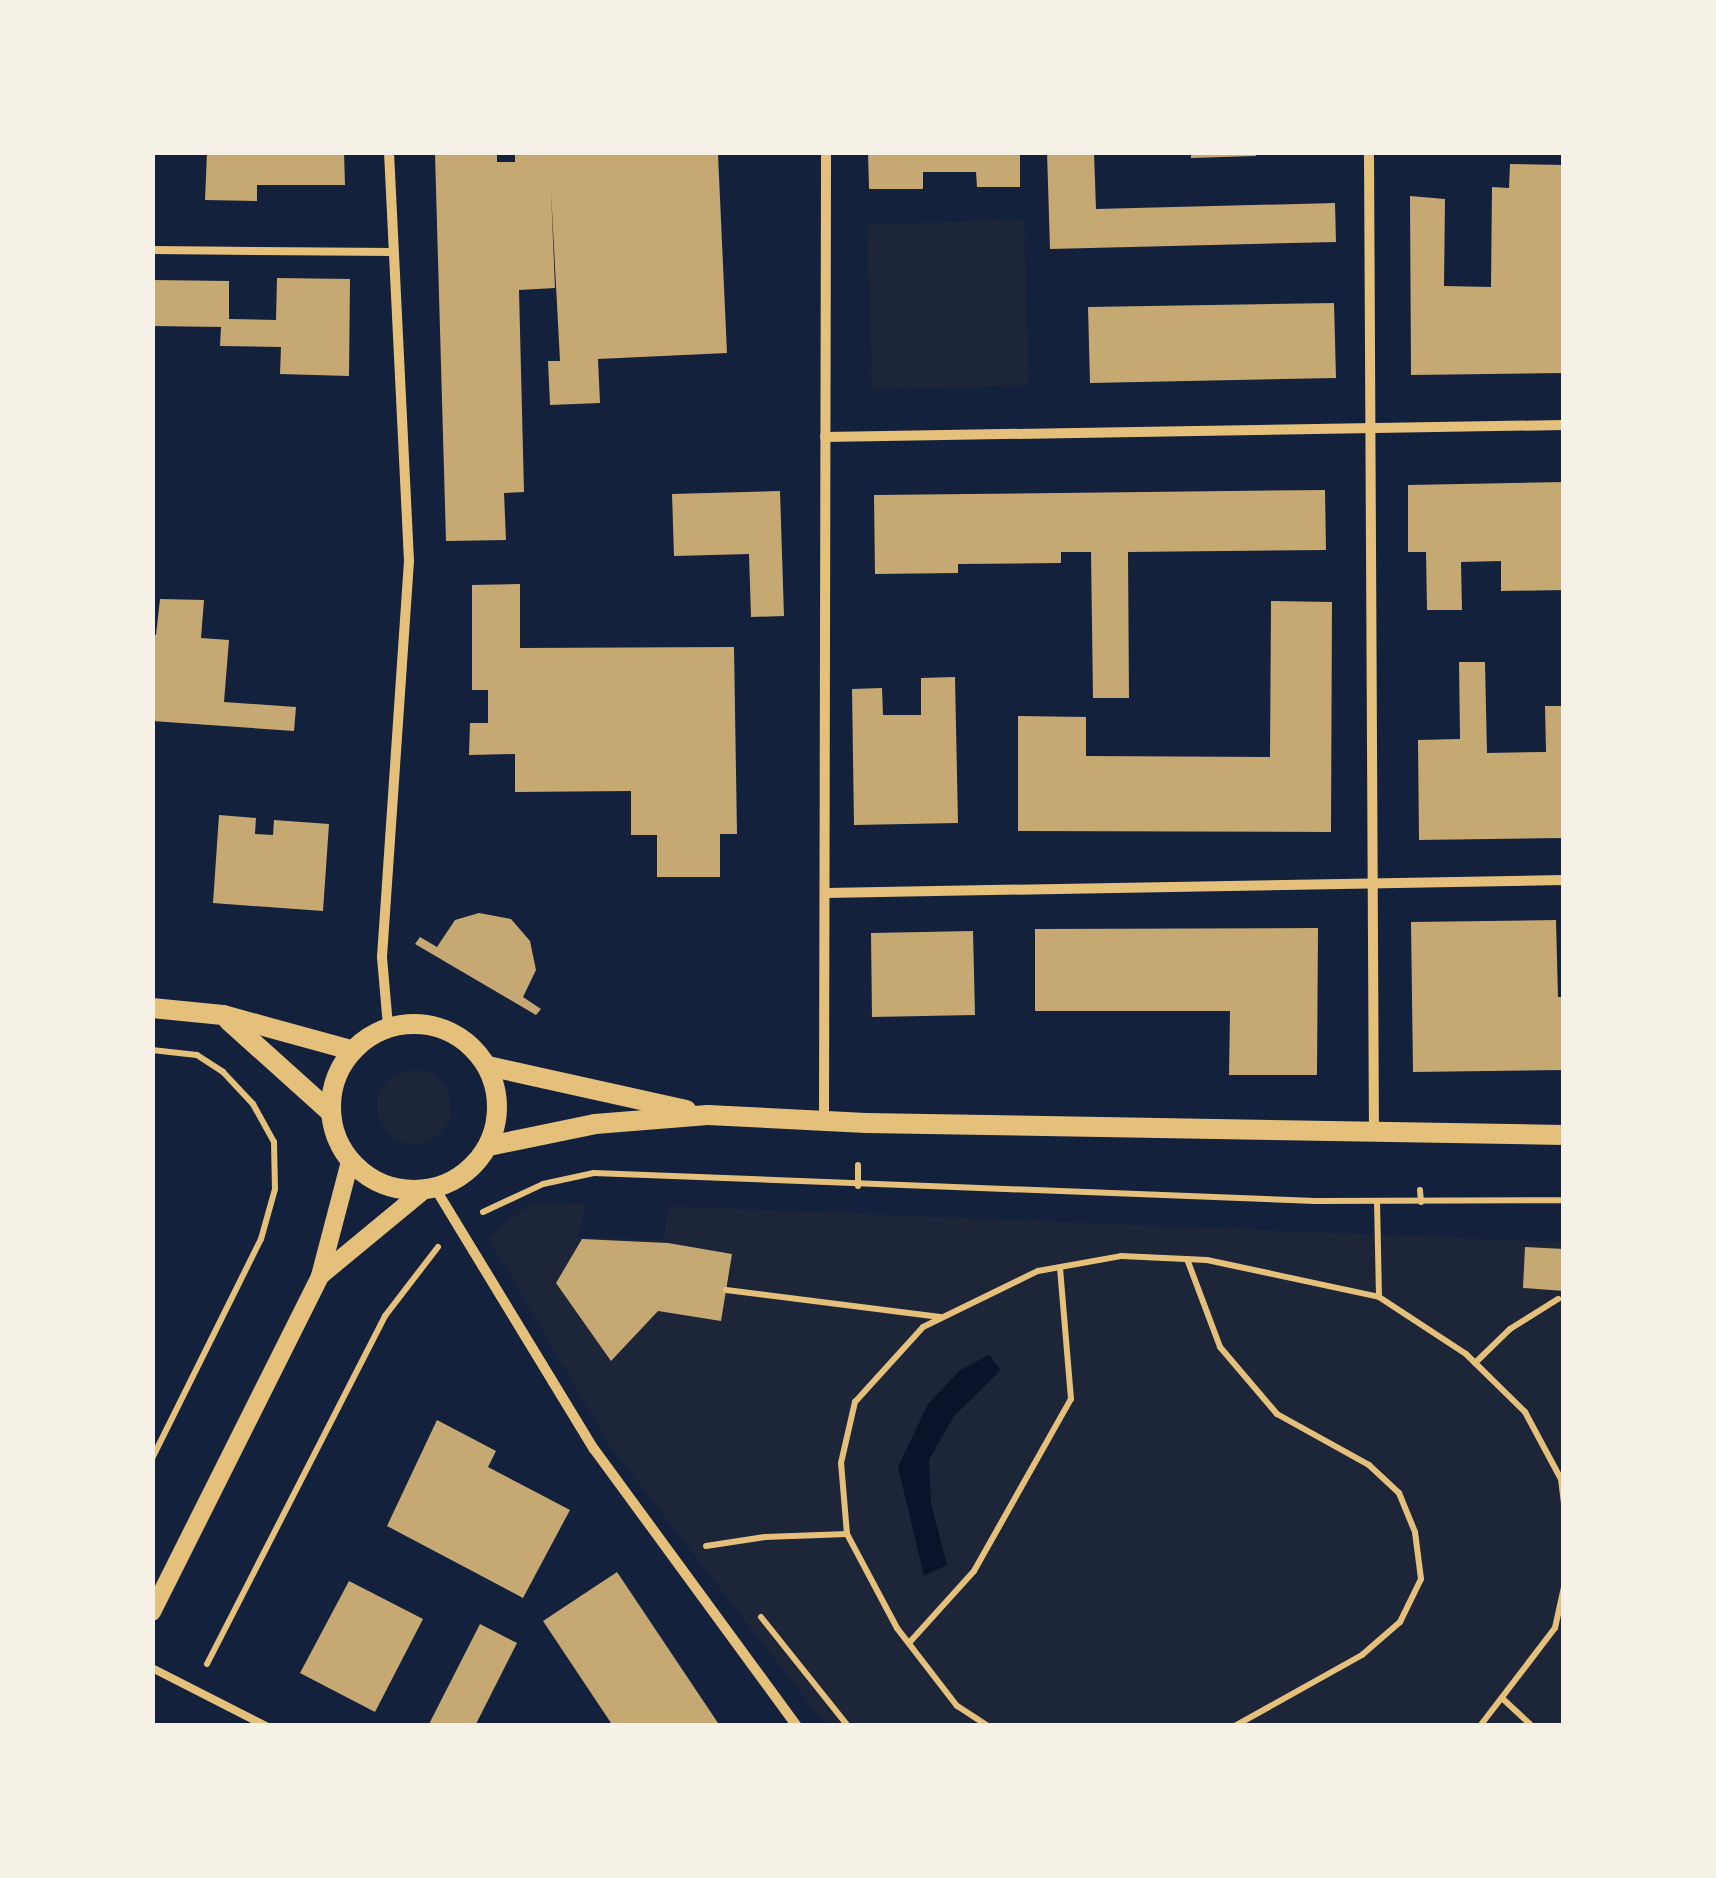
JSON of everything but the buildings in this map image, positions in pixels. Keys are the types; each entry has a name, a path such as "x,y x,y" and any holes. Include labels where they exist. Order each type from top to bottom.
{"main road":[{"path":"152,1008 223,1015 351,1050"},
{"path":"223,1015 330,1112"},
{"path":"413,1022 439,1026 468,1042 488,1066 497,1095 496,1125 489,1146 477,1163 430,1190 386,1186 350,1162 337,1141 330,1112 334,1082 351,1050 388,1026 413,1022"},
{"path":"488,1066 708,1115"},
{"path":"489,1146 594,1124 708,1115 824,1121 1564,1135"}],"street":[{"path":"388,152 409,561 382,958 388,1026"},
{"path":"824,1121 826,152"},
{"path":"1368,152 1374,1132"},
{"path":"826,437 1564,425"},
{"path":"826,893 1374,887 1564,880"},
{"path":"152,1612 320,1276 350,1162"},
{"path":"320,1276 430,1190 594,1449 798,1726"}],"lane":[{"path":"152,250 394,252"},
{"path":"152,1668 266,1726"}],"path":[{"path":"152,1050 197,1055 223,1072 253,1104 274,1142 276,1189 262,1239 152,1460"},
{"path":"858,1165 858,1186"},
{"path":"477,1216 543,1184 594,1174 1377,1201 1564,1200"},
{"path":"1420,1190 1421,1202"},
{"path":"1377,1201 1379,1298"},
{"path":"488,1209 496,1222"},
{"path":"988,1726 957,1706 909,1643 847,1534 841,1463 855,1402 923,1327 1038,1272 1122,1256 1186,1259 1292,1276 1379,1298 1411,1314 1475,1363 1525,1412 1560,1479 1564,1504"},
{"path":"205,1669 385,1316 426,1257"},
{"path":"1186,1259 1220,1347 1277,1414 1369,1464 1399,1493 1415,1532 1421,1579 1400,1622 1362,1655 1235,1726"},
{"path":"909,1643 974,1571 1070,1399 1060,1268"},
{"path":"726,1290 941,1318"},
{"path":"1475,1363 1510,1329 1558,1299"},
{"path":"694,1530 717,1560"},
{"path":"706,1546 765,1537 847,1534"},
{"path":"1480,1726 1555,1628 1564,1587"},
{"path":"752,1605 848,1726"},
{"path":"1503,1699 1532,1726"}],"shaded area":[{"path":"1024,220 1029,385 872,390 867,224"},
{"path":"414,1070 440,1081 451,1107 440,1133 414,1144 388,1133 377,1107 388,1081"},
{"path":"533,1202 586,1204 579,1237 664,1240 669,1206 1563,1242 1563,1725 826,1725 609,1445 488,1237"},
{"path":"989,1355 1001,1370 954,1416 929,1460 931,1503 947,1565 924,1576 898,1467 928,1404 960,1370"}]}
